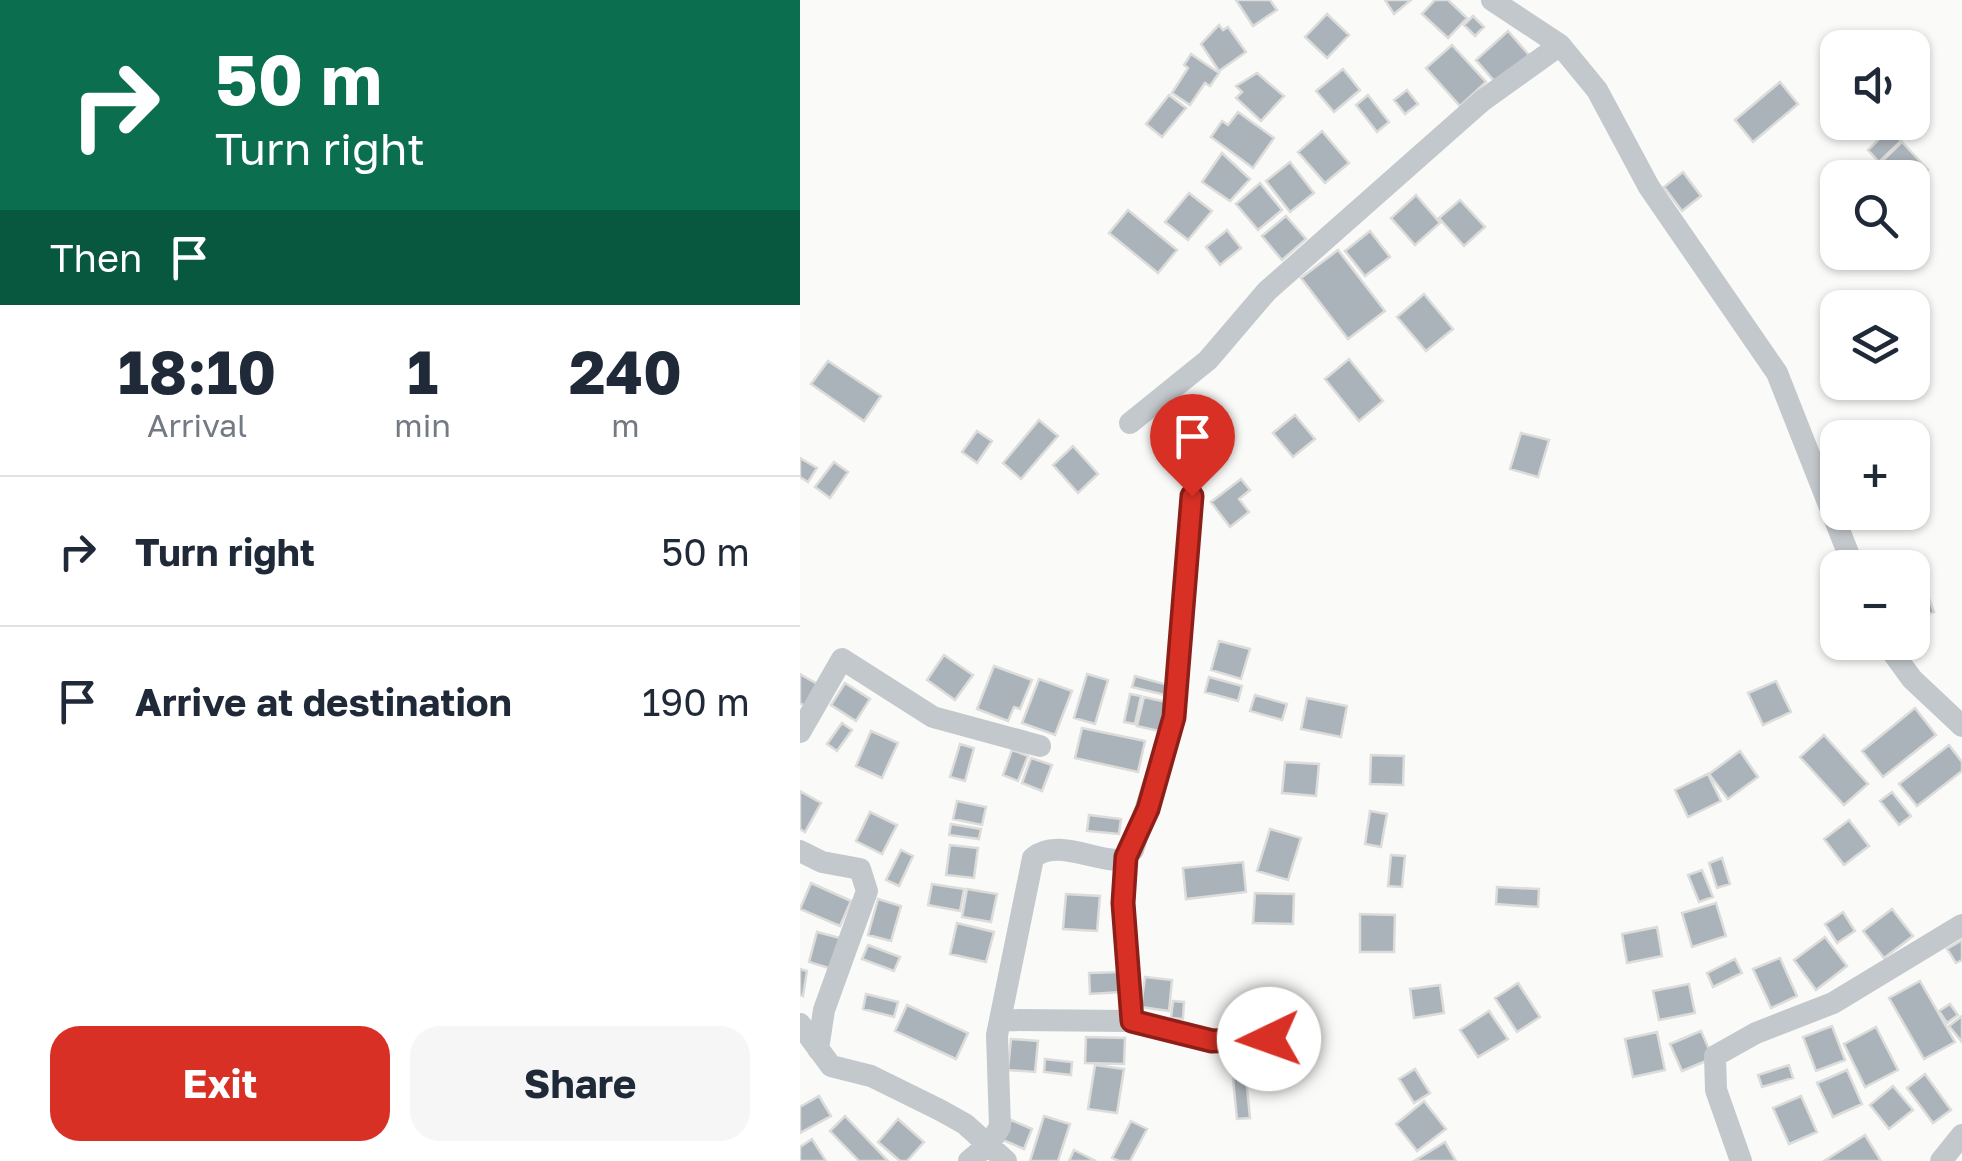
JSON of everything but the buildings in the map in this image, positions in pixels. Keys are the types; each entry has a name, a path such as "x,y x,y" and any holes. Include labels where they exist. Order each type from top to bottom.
{"street":[{"path":"1492,0 1560,45 1597,90 1649,188 1777,373 1847,550"},
{"path":"1130,423 1208,360 1267,291 1482,101 1560,45"},
{"path":"1132,1021 1123,903 1126,857 1148,809 1174,717 1192,496"},
{"path":"800,732 842,659 934,717 1040,746"},
{"path":"1898,660 1912,679 1962,726"},
{"path":"800,850 822,862 860,869 867,879 867,891 824,1010 818,1049"},
{"path":"998,1153 1002,1107 997,1060 1001,1020 1033,858 1040,852 1068,850 1114,861 1126,857"},
{"path":"1741,1161 1716,1090 1716,1056 1756,1033 1833,1003 1962,925"},
{"path":"1001,1020 1132,1021 1212,1041 1269,1039"},
{"path":"800,1024 831,1066 884,1082 965,1124 998,1153"},
{"path":"969,1161 998,1153"}],"route":[{"path":"1192,496 1184,574 1183,649 1174,717 1148,809 1133,850 1126,857 1123,903 1132,1021 1212,1041 1269,1039"}]}
